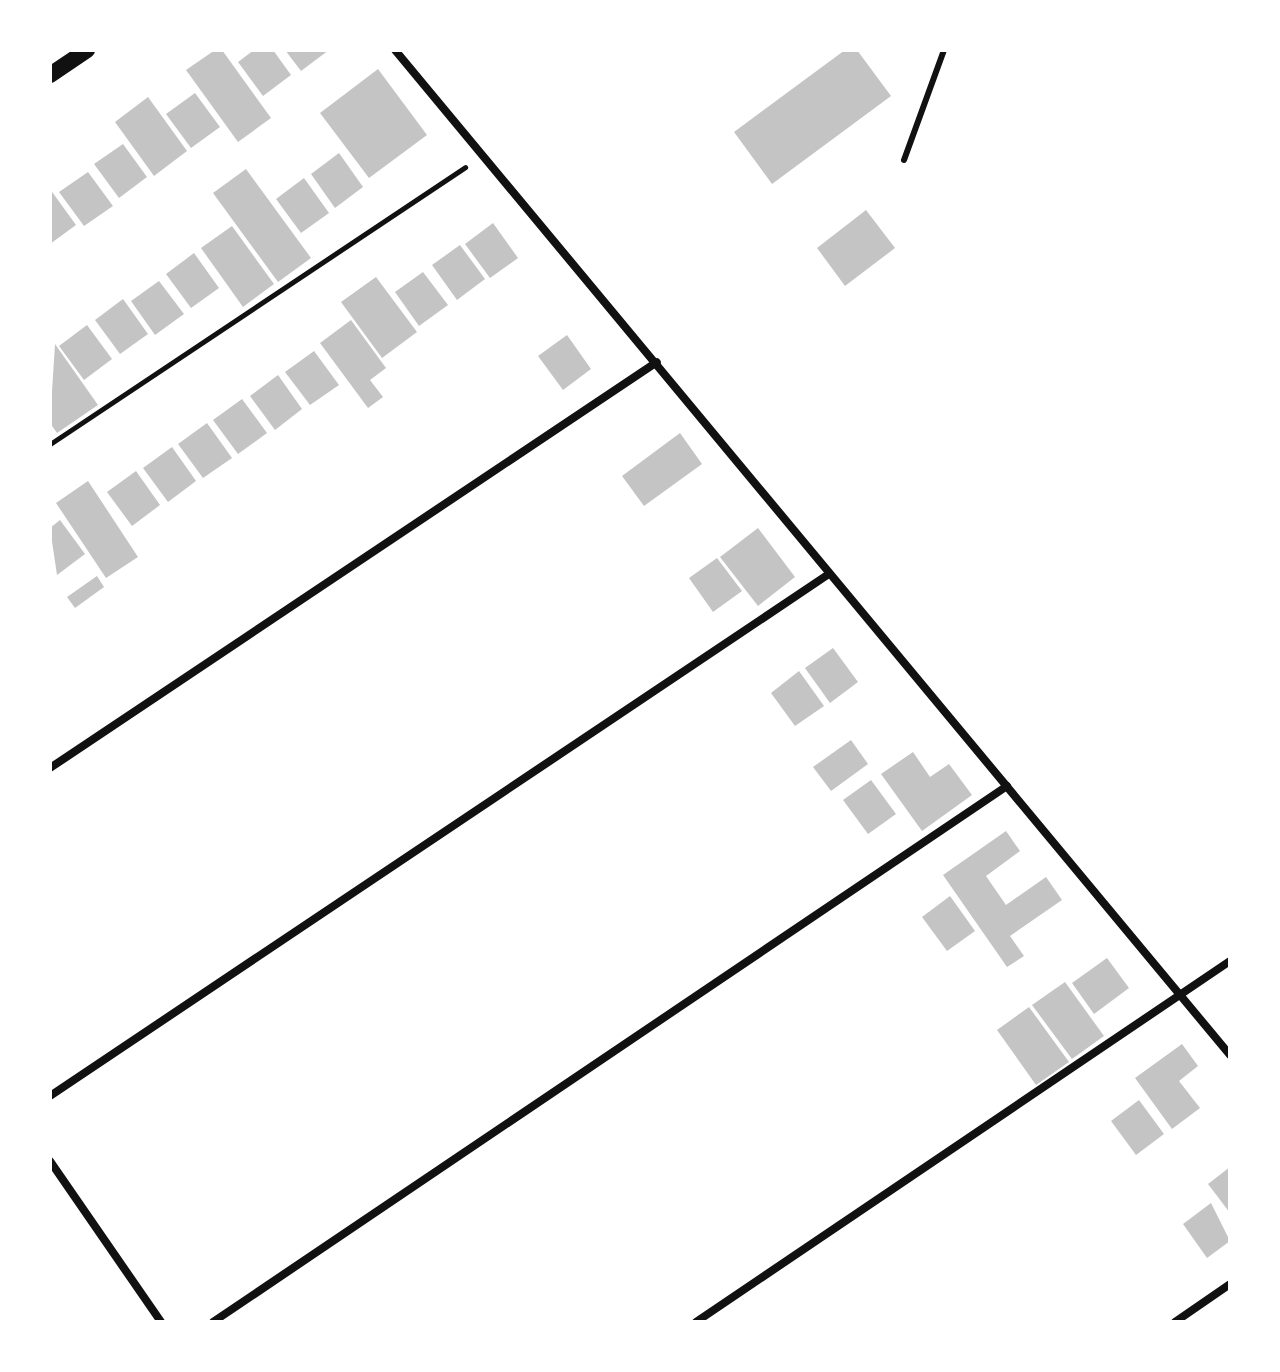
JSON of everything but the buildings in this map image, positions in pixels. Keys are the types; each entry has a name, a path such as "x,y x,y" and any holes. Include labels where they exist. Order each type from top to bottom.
{"main road":[{"path":"50,75 87,50"}],"street":[{"path":"395,50 486,153 829,574 1230,1055"},
{"path":"50,768 657,362"},
{"path":"50,1096 829,574"},
{"path":"213,1322 1007,786"},
{"path":"696,1322 1230,961"},
{"path":"50,1161 161,1322"},
{"path":"1175,1322 1230,1284"}],"lane":[{"path":"904,160 944,50"}],"path":[{"path":"50,444 486,153"}]}
